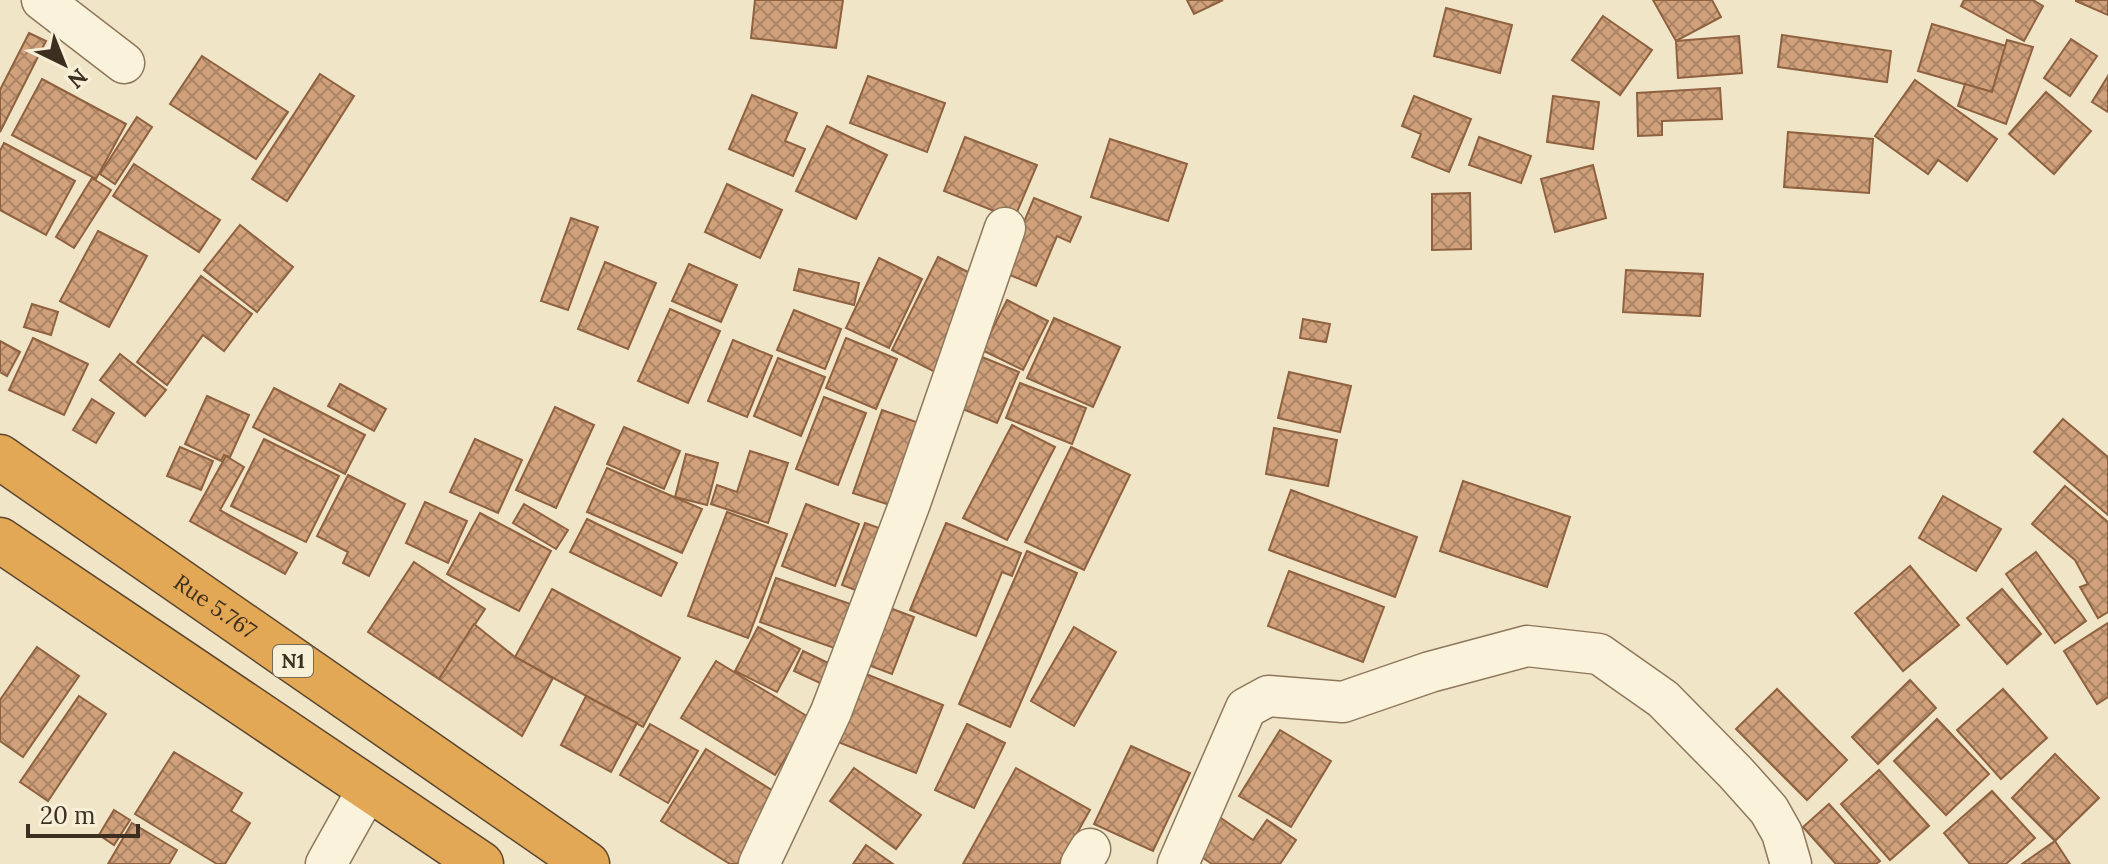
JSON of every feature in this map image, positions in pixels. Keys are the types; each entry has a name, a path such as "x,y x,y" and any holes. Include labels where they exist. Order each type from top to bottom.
{"highway":[{"name":"Rue 5.767","path":"0,457 587,864"},
{"path":"0,540 481,864"}],"street":[{"path":"42,0 124,63"},
{"path":"759,864 831,712 910,503 1005,228"},
{"path":"1178,864 1246,708 1268,696 1343,702 1430,672 1527,646 1599,654 1663,699 1769,810 1782,833 1791,864"},
{"path":"326,864 369,787"}],"building":[{"path":"755,0 843,0 836,48 751,38"},
{"path":"1187,0 1223,0 1194,14"},
{"path":"1653,0 1712,0 1721,17 1676,41"},
{"path":"1964,0 2033,0 2043,6 2024,41 1961,6"},
{"path":"2076,0 2108,0 2108,15 2076,1"},
{"path":"1446,8 1512,25 1500,73 1434,56"},
{"path":"1603,16 1652,50 1620,95 1572,60"},
{"path":"1932,24 2006,46 1992,92 1918,71"},
{"path":"29,33 46,41 0,132 0,90"},
{"path":"1782,35 1891,51 1887,82 1778,67"},
{"path":"1739,36 1742,73 1678,78 1676,41"},
{"path":"2071,39 2097,56 2070,96 2044,78"},
{"path":"2007,40 2033,47 2006,124 1958,106 1965,84 1992,92"},
{"path":"202,56 288,112 256,159 170,104"},
{"path":"320,74 354,96 287,201 252,179"},
{"path":"868,76 945,103 927,152 850,123"},
{"path":"2108,76 2108,112 2092,102"},
{"path":"42,79 126,124 96,179 12,135"},
{"path":"1915,80 1997,139 1967,181 1938,160 1928,174 1875,136"},
{"path":"1720,88 1722,119 1662,121 1662,135 1638,136 1637,93"},
{"path":"2046,92 2091,131 2054,174 2009,134"},
{"path":"752,95 797,113 785,141 805,149 793,176 729,149"},
{"path":"1414,96 1471,119 1449,172 1412,157 1421,134 1402,126"},
{"path":"1553,96 1599,102 1593,149 1547,142"},
{"path":"137,117 152,127 115,184 100,174"},
{"path":"827,126 887,155 856,219 796,191"},
{"path":"1788,132 1873,139 1869,193 1784,187"},
{"path":"965,137 1037,165 1014,219 944,191"},
{"path":"1479,137 1531,156 1521,183 1469,165"},
{"path":"1110,139 1187,164 1168,221 1091,197"},
{"path":"4,143 75,181 46,235 0,210 0,151"},
{"path":"134,164 220,220 199,252 113,196"},
{"path":"1593,165 1606,218 1555,232 1541,179"},
{"path":"92,178 111,190 74,248 56,237"},
{"path":"727,184 782,210 760,258 705,232"},
{"path":"1470,193 1471,249 1432,250 1432,194"},
{"path":"1034,198 1081,217 1070,242 1057,236 1036,286 1003,272"},
{"path":"571,218 598,227 568,310 541,301"},
{"path":"240,225 293,267 257,312 204,270"},
{"path":"98,231 147,256 109,327 60,301"},
{"path":"938,257 984,280 937,373 892,350"},
{"path":"879,258 922,279 889,348 846,328"},
{"path":"605,262 656,283 628,349 578,329"},
{"path":"689,264 737,285 721,322 672,301"},
{"path":"799,269 859,283 854,305 794,290"},
{"path":"1626,270 1703,274 1700,316 1623,312"},
{"path":"201,276 252,314 224,351 203,335 167,385 137,362"},
{"path":"1007,300 1048,321 1023,370 982,350"},
{"path":"32,304 58,312 51,335 24,327"},
{"path":"670,309 720,331 688,403 638,381"},
{"path":"794,310 841,329 825,369 777,350"},
{"path":"1054,318 1120,347 1093,407 1027,378"},
{"path":"1303,319 1330,324 1326,342 1300,338"},
{"path":"33,338 88,364 64,415 9,390"},
{"path":"846,338 897,359 876,409 826,388"},
{"path":"733,340 772,356 747,417 708,401"},
{"path":"0,341 20,352 7,376 0,372"},
{"path":"120,354 166,390 145,416 100,380"},
{"path":"977,355 1019,372 997,423 955,406"},
{"path":"778,358 825,377 801,436 754,416"},
{"path":"1289,372 1351,386 1340,432 1278,418"},
{"path":"1020,383 1086,408 1072,444 1006,418"},
{"path":"340,384 386,409 374,431 328,406"},
{"path":"274,388 365,435 345,474 253,427"},
{"path":"207,396 249,415 230,457 224,455 221,461 185,444"},
{"path":"824,397 866,413 838,485 796,469"},
{"path":"92,399 114,413 96,443 73,430"},
{"path":"555,407 594,425 556,508 516,490"},
{"path":"882,410 922,424 893,506 853,493"},
{"path":"2063,419 2108,457 2108,515 2034,452"},
{"path":"1012,425 1055,447 1007,540 963,518"},
{"path":"624,427 680,451 664,489 607,464"},
{"path":"1274,428 1337,440 1328,486 1266,474"},
{"path":"264,439 339,476 306,542 231,506"},
{"path":"475,439 522,460 498,513 450,492"},
{"path":"180,447 213,461 201,490 167,476"},
{"path":"1071,447 1130,475 1084,570 1025,542"},
{"path":"750,451 788,463 768,523 711,504 717,485 737,492"},
{"path":"686,454 718,463 707,505 675,497"},
{"path":"226,456 244,467 220,510 297,553 285,574 190,521"},
{"path":"607,468 702,509 682,553 587,512"},
{"path":"348,475 405,504 369,576 343,563 348,552 317,536"},
{"path":"1463,481 1570,517 1547,587 1440,551"},
{"path":"2065,486 2108,522 2108,612 2098,618 2080,587 2088,584 2075,560 2032,524"},
{"path":"1291,490 1417,537 1395,597 1269,550"},
{"path":"1943,496 2001,529 1976,571 1919,538"},
{"path":"425,502 467,521 448,563 406,543"},
{"path":"524,504 568,530 556,549 513,523"},
{"path":"806,504 859,524 835,586 782,566"},
{"path":"727,512 787,534 748,638 688,616"},
{"path":"480,513 551,551 519,611 447,574"},
{"path":"587,519 677,563 661,596 570,552"},
{"path":"865,523 893,533 871,596 842,585"},
{"path":"946,523 1021,553 1012,576 1002,572 976,636 910,610"},
{"path":"1027,551 1077,573 1010,727 959,704"},
{"path":"2036,552 2086,621 2055,643 2006,574"},
{"path":"414,562 485,609 439,679 368,632"},
{"path":"1910,566 1959,625 1903,671 1855,613"},
{"path":"1289,571 1384,607 1363,662 1268,626"},
{"path":"776,578 862,608 846,652 760,622"},
{"path":"552,589 680,658 643,727 515,657"},
{"path":"2002,589 2041,634 2007,664 1967,618"},
{"path":"882,605 914,617 892,674 860,662"},
{"path":"2108,623 2108,697 2097,704 2064,651"},
{"path":"474,624 515,657 553,678 522,736 439,679"},
{"path":"758,627 800,649 777,692 735,671"},
{"path":"1074,627 1116,652 1074,726 1031,701"},
{"path":"37,647 79,676 23,757 0,741 0,700"},
{"path":"803,651 841,669 833,689 794,671"},
{"path":"716,661 810,718 775,775 681,718"},
{"path":"856,670 943,705 916,773 828,738"},
{"path":"1910,680 1936,708 1878,764 1852,737"},
{"path":"1777,689 1847,760 1807,800 1736,729"},
{"path":"2003,689 2047,738 2001,779 1957,730"},
{"path":"79,696 106,714 48,801 20,782"},
{"path":"586,696 637,723 611,772 561,745"},
{"path":"1937,719 1989,774 1946,815 1894,761"},
{"path":"650,724 698,751 668,803 620,775"},
{"path":"967,724 1005,743 974,808 935,790"},
{"path":"1280,730 1331,761 1291,827 1239,796"},
{"path":"1131,746 1190,773 1153,851 1094,824"},
{"path":"706,749 786,799 745,864 730,864 661,821"},
{"path":"174,752 242,793 231,811 250,823 225,864 217,864 135,814"},
{"path":"2055,754 2099,798 2055,841 2012,798"},
{"path":"854,768 921,815 896,849 830,801"},
{"path":"1016,768 1090,810 1060,864 963,864"},
{"path":"1879,770 1929,826 1890,860 1841,804"},
{"path":"1992,791 2035,838 2006,864 1970,864 1944,833"},
{"path":"1829,804 1880,861 1876,864 1836,864 1803,827"},
{"path":"114,810 130,820 114,845 99,835"},
{"path":"1218,816 1253,840 1267,820 1296,840 1280,864 1212,864 1193,851"},
{"path":"132,823 177,850 169,864 108,864"},
{"path":"2055,841 2070,864 2022,864"},
{"path":"866,845 893,864 853,864"}]}
